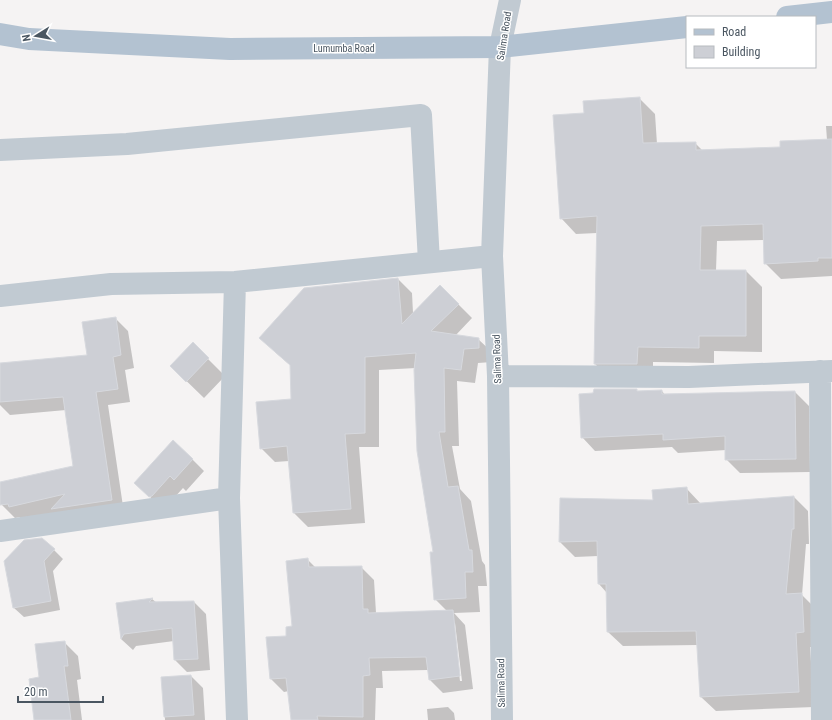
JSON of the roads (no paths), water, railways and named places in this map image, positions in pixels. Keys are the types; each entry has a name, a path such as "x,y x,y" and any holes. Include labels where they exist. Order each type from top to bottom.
{"main road":[{"path":"796,16 832,12"},
{"name":"Lumumba Road","path":"0,34 29,39 230,49 500,47 686,27"}],"street":[{"name":"Salima Road","path":"502,720 498,376 492,256 500,47 510,0"},
{"path":"0,150 127,144 422,115 429,262"},
{"path":"0,296 111,284 235,282 492,256"},
{"path":"235,282 229,498 237,720"},
{"path":"498,376 689,377 826,371 822,720"},
{"path":"0,532 229,498"}]}
